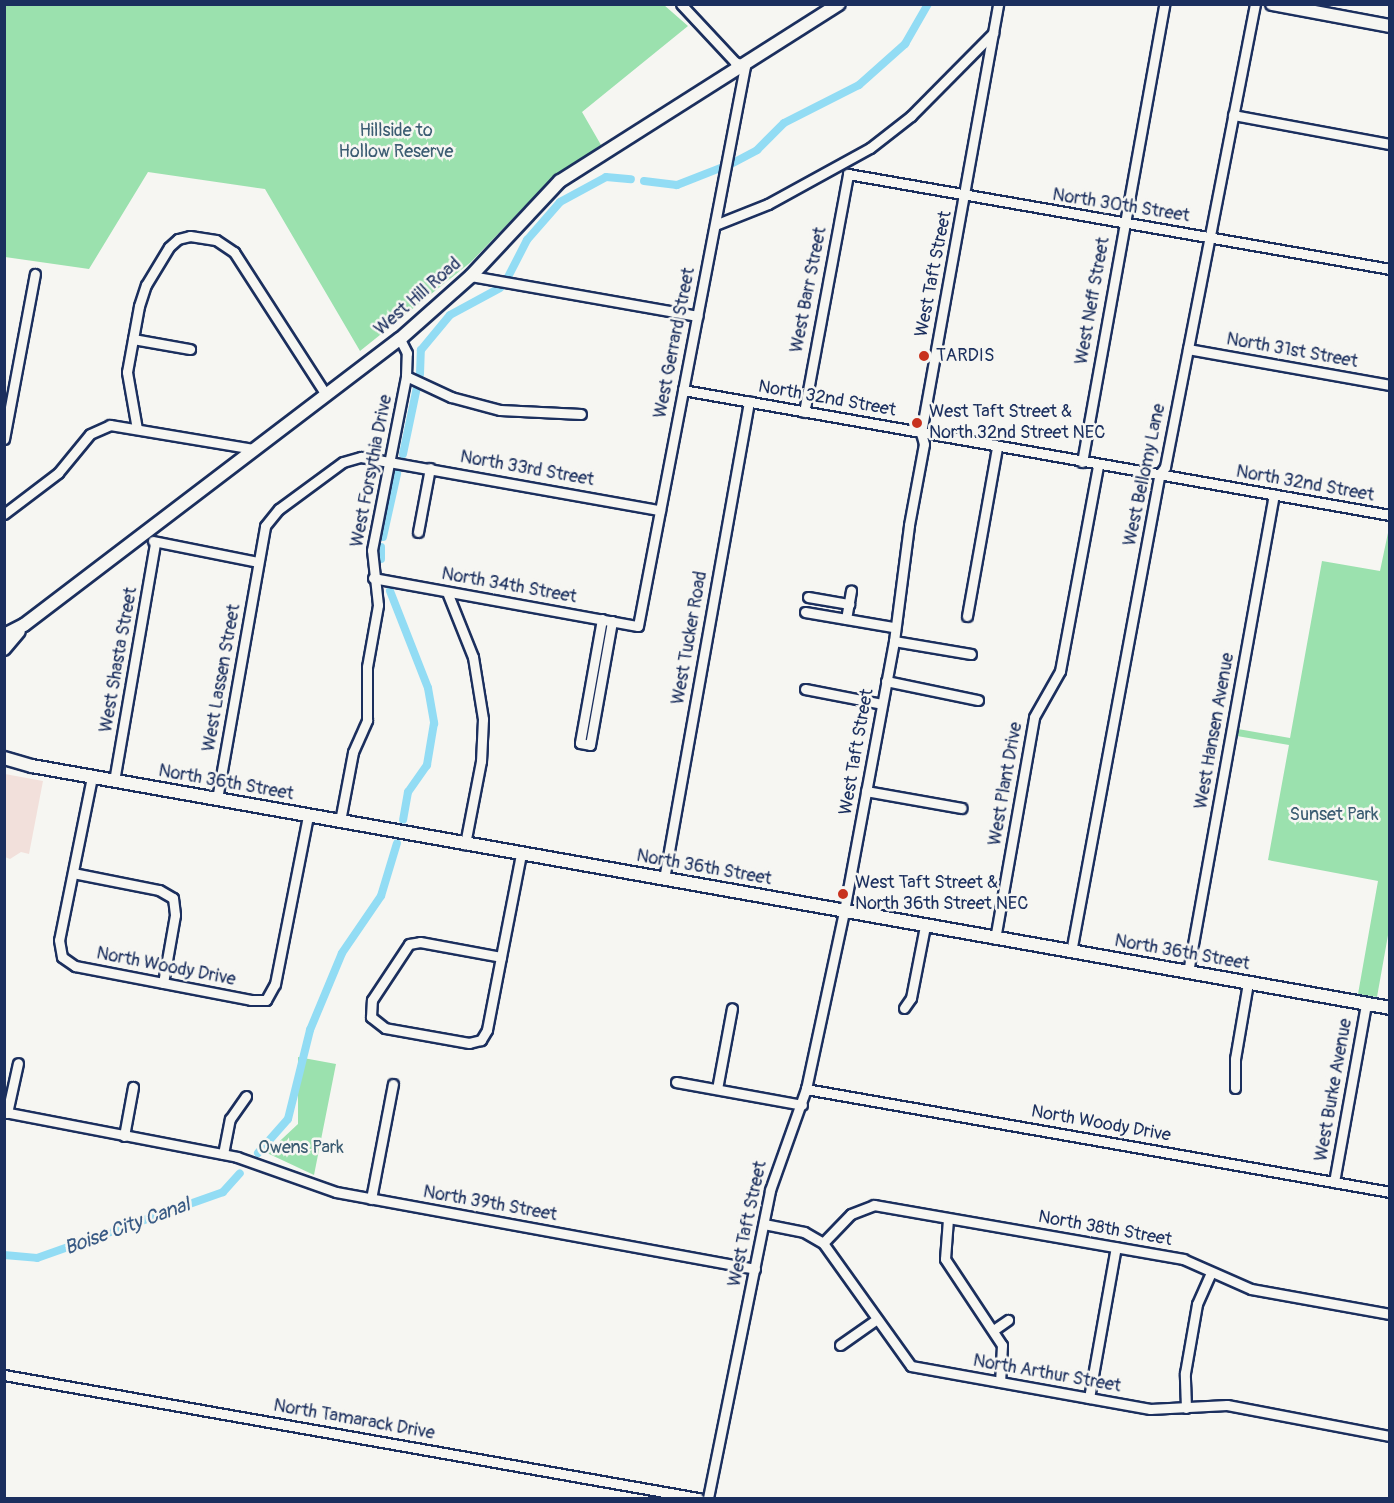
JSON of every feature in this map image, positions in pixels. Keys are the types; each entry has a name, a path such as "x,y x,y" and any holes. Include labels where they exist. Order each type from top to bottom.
{"street":[{"path":"681,4 735,62 745,66"},
{"name":"West Hill Road","path":"4,635 24,625 145,530 400,339 471,276 560,181 745,66 839,4"},
{"name":"West Taft Street","path":"708,1498 779,1158 807,1089 844,911 894,640 893,627 924,444 921,433 966,196 998,4"},
{"name":"West Neff Street","path":"1082,462 1164,4"},
{"name":"West Bellomy Lane","path":"1071,952 1159,475 1165,467 1255,4"},
{"path":"1272,4 1389,26"},
{"path":"715,225 768,204 842,165 911,117 993,33"},
{"name":"West Gerrard Street","path":"638,626 745,66"},
{"path":"1233,115 1389,144"},
{"path":"842,165 848,174"},
{"name":"North 30th Street","path":"848,174 1389,269"},
{"name":"West Barr Street","path":"804,412 848,174"},
{"path":"138,429 127,372 146,285 169,247 178,239 190,236 216,240 234,252 326,395"},
{"path":"4,439 35,274"},
{"path":"471,276 697,316"},
{"path":"133,339 190,349"},
{"name":"West Forsythia Drive","path":"340,821 353,752 367,720 367,667 378,605 373,578 373,539 406,376 407,353 400,339"},
{"name":"North 31st Street","path":"1188,349 1389,385"},
{"path":"406,376 451,397 500,410 581,414"},
{"name":"North 32nd Street","path":"683,390 1389,515"},
{"name":"West Tucker Road","path":"664,879 749,402"},
{"path":"4,514 58,473 90,434 110,425 253,449"},
{"path":"966,616 997,447"},
{"name":"West Lassen Street","path":"217,799 265,526 279,510 343,462 361,457 388,462"},
{"name":"North 33rd Street","path":"388,462 660,510"},
{"name":"West Plant Drive","path":"995,939 1034,717 1060,671 1098,465"},
{"path":"418,532 430,468"},
{"name":"West Hansen Avenue","path":"1188,972 1274,495"},
{"path":"145,530 155,544 258,562"},
{"name":"West Shasta Street","path":"114,781 155,544"},
{"name":"North 34th Street","path":"373,578 638,626"},
{"path":"846,619 851,590"},
{"path":"447,592 473,657 483,719 481,761 465,844"},
{"path":"808,597 849,604"},
{"path":"805,612 893,627"},
{"path":"602,619 580,744 590,745 612,621"},
{"name":"West Hill Road","path":"4,649 24,625"},
{"path":"894,640 971,654"},
{"path":"886,681 978,700"},
{"path":"805,689 882,704"},
{"name":"North 36th Street","path":"7,762 1389,1008"},
{"path":"92,777 73,873 159,890 173,898 175,915 163,983"},
{"path":"866,791 961,808"},
{"name":"North Woody Drive","path":"73,873 59,940 62,957 75,966 266,1000 275,984 308,816"},
{"path":"501,957 420,942 409,944 372,1000 371,1017 385,1028 469,1043 481,1040 487,1030 521,854"},
{"path":"904,1008 911,998 925,926"},
{"path":"1235,1088 1235,1059 1248,983"},
{"name":"West Burke Avenue","path":"1334,1182 1366,1004"},
{"path":"717,1089 732,1008"},
{"name":"North 39th Street","path":"18,1063 6,1113 223,1154 329,1191 755,1269"},
{"path":"676,1082 802,1105"},
{"path":"370,1199 393,1084"},
{"path":"124,1136 133,1087"},
{"name":"North Woody Drive","path":"807,1089 1389,1192"},
{"path":"223,1154 230,1119 246,1096"},
{"name":"North 38th Street","path":"823,1243 851,1214 866,1206 1184,1259 1251,1289 1389,1314"},
{"path":"948,1219 945,1259 994,1329 1004,1356 1000,1382"},
{"name":"North Arthur Street","path":"764,1224 804,1232 823,1243 911,1366 1150,1409 1227,1405 1389,1436"},
{"path":"1089,1398 1116,1247"},
{"path":"1186,1408 1185,1373 1197,1304 1211,1272"},
{"path":"840,1345 877,1319"},
{"path":"994,1329 1008,1320"},
{"name":"North Tamarack Drive","path":"4,1375 698,1498"}],"shaded area":[{"path":"5,774 43,781 29,854 21,852 10,859 5,857"}],"green space":[{"name":"Hillside to Hollow Reserve","path":"5,5 664,5 688,26 582,112 601,145 551,179 471,262 360,351 265,189 148,172 89,269 5,257"},
{"name":"Sunset Park","path":"1389,528 1390,924 1377,997 1358,994 1378,881 1268,860 1289,745 1237,736 1238,729 1290,738 1322,561 1380,571"},
{"name":"Owens Park","path":"298,1057 336,1064 314,1175 267,1153 298,1124"}],"waterway":[{"name":"Boise City Canal","path":"731,164 757,150 784,123 859,85 905,44 928,4"},
{"name":"Boise City Canal","path":"644,181 677,185 723,167"},
{"name":"Boise City Canal","path":"508,277 527,240 560,202 606,177 631,179"},
{"name":"Boise City Canal","path":"420,374 421,350 450,315 500,288"},
{"name":"Boise City Canal","path":"403,454 417,387"},
{"name":"Boise City Canal","path":"383,537 397,474"},
{"name":"Boise City Canal","path":"381,547 381,559"},
{"name":"Boise City Canal","path":"390,591 428,688 434,723 427,765 408,792 403,820"},
{"name":"Boise City Canal","path":"258,1153 288,1119 310,1030 342,953 381,896 397,843"},
{"name":"Boise City Canal","path":"4,1255 37,1258 223,1192 240,1173"}],"place":[{"name":"TARDIS","path":"924,356"},
{"name":"West Taft Street & North 32nd Street NEC","path":"917,423"},
{"name":"West Taft Street & North 36th Street NEC","path":"843,894"}]}
